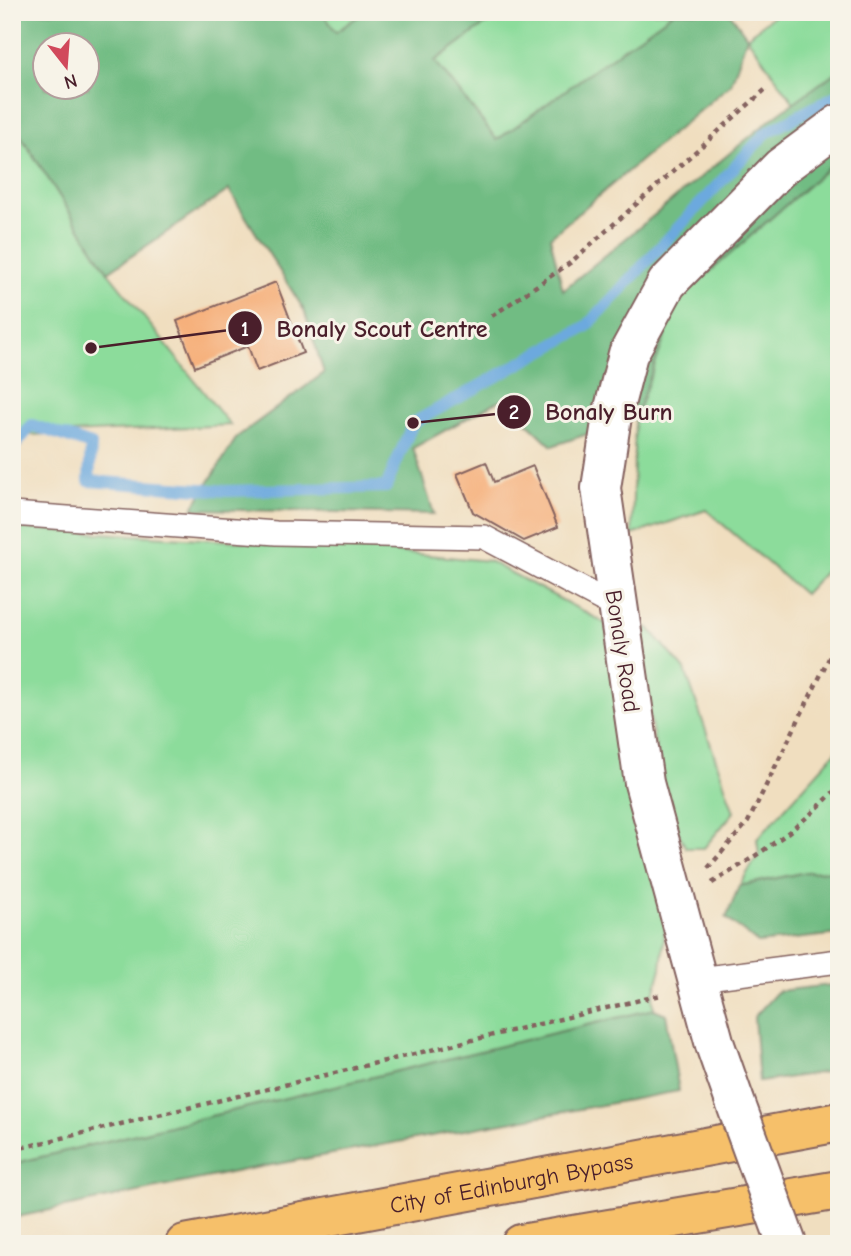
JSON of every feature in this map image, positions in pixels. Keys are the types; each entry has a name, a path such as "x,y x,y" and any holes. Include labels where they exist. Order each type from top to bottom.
{"highway":[{"name":"City of Edinburgh Bypass","path":"185,1244 839,1122"},
{"path":"521,1244 839,1190"}],"street":[{"name":"Bonaly Road","path":"787,1244 715,1045 644,783 616,607 601,488 612,416 628,354 667,284 780,167 839,124"}],"lane":[{"path":"12,514 276,533 484,537 616,607"},
{"path":"699,979 839,961"}],"path":[{"path":"492,316 570,263 766,89"},
{"path":"678,904 748,822 832,652"},
{"path":"678,904 760,854 814,814 839,786"},
{"path":"12,1150 653,998 699,979"}],"green space":[{"path":"12,12 322,12 336,32 364,12 502,12 435,61 497,140 674,12 729,12 747,37 731,84 550,237 563,290 775,116 839,70 839,158 679,299 635,418 552,446 502,399 413,448 434,514 192,509 237,437 324,373 304,310 229,190 108,272 12,122"},
{"path":"322,12 364,12 336,33"},
{"path":"502,12 674,12 497,140 435,61"},
{"path":"778,12 813,12 817,16 822,12 839,12 839,70 794,103 747,37"},
{"path":"12,122 108,272 230,425 12,436"},
{"path":"839,158 839,557 804,594 706,510 632,535 635,418 679,299"},
{"path":"12,528 356,548 489,561 605,623 666,920 661,968 653,998 654,1009 12,1164"},
{"path":"633,626 649,628 685,670 734,812 704,848 686,848 667,811"},
{"path":"839,748 839,871 806,872 739,886 759,854 757,839"},
{"path":"839,871 839,934 758,943 726,918 739,886 806,872"},
{"path":"839,984 839,1070 759,1082 754,1017 778,991"},
{"path":"654,1009 666,1014 679,1091 244,1170 12,1218 12,1164"}],"building":[{"path":"276,282 303,353 257,371 248,346 195,367 177,321"},
{"path":"486,462 494,482 533,466 558,527 524,541 473,512 457,474"}],"waterway":[{"path":"12,449 32,425 91,445 89,481 228,491 386,487 413,423 587,326 766,133 839,94"}],"place":[{"name":"Bonaly Scout Centre","path":"91,348"},
{"name":"Bonaly Burn","path":"413,423"}]}
